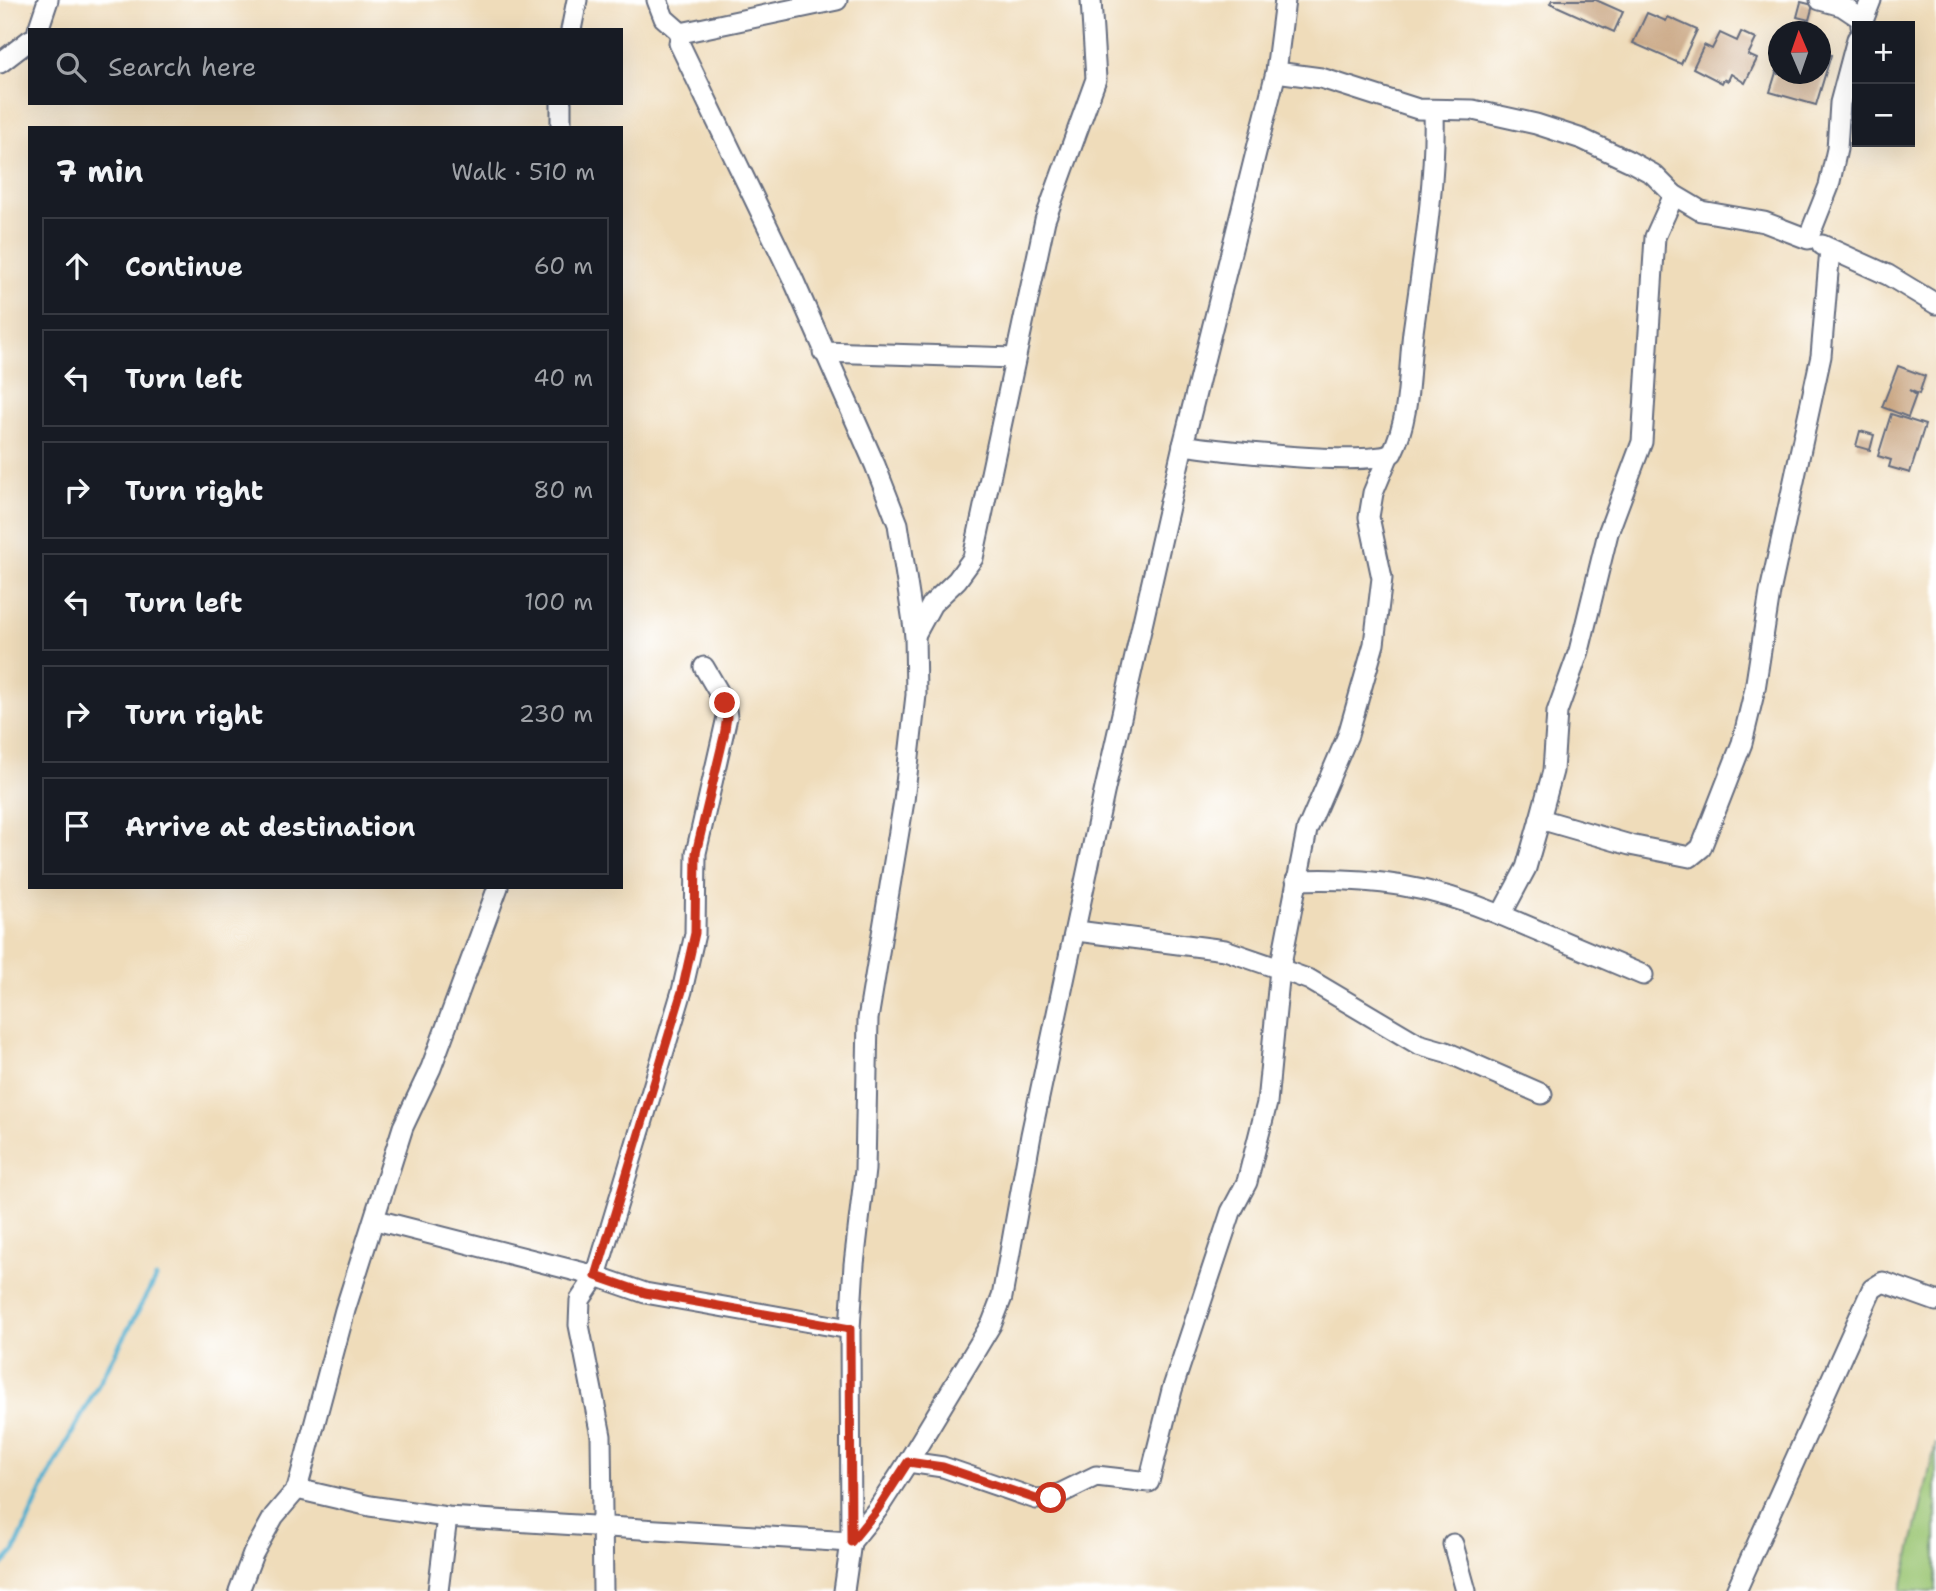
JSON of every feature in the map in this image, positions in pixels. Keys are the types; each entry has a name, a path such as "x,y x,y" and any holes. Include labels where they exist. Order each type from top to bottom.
{"street":[{"path":"39,28 48,0"},
{"path":"571,28 577,0"},
{"path":"657,0 664,18 681,33"},
{"path":"681,33 837,0"},
{"path":"915,635 932,604 957,580 973,558 1045,220 1096,79 1091,0"},
{"path":"851,1542 877,1510 908,1462 992,1323 1002,1297 1031,1135 1077,931 1104,793 1183,445 1276,72 1284,0"},
{"path":"1820,0 1842,6 1854,21"},
{"path":"1863,21 1871,0"},
{"path":"681,33 679,43 793,279 875,465 898,524 915,635 916,695 904,801 868,1019 865,1170 853,1264 850,1329 851,1542 844,1591"},
{"path":"0,63 28,42"},
{"path":"1808,239 1829,186 1837,149 1840,103 1852,58"},
{"path":"1276,72 1321,78 1434,111 1474,110 1499,114 1582,139 1653,174 1674,195 1701,211 1764,222 1808,239 1888,275 1936,304"},
{"path":"561,105 561,126"},
{"path":"908,1462 943,1467 1036,1499 1051,1498 1096,1476 1149,1482 1188,1341 1231,1212 1247,1182 1267,1103 1280,969 1307,830 1348,735 1374,644 1382,579 1369,517 1373,493 1398,441 1405,414 1433,171 1434,111"},
{"path":"1501,915 1526,868 1553,771 1557,712 1579,651 1611,523 1642,442 1655,237 1674,195"},
{"path":"1540,818 1662,852 1690,857 1701,848 1742,743 1755,689 1770,592 1821,356 1830,249"},
{"path":"823,352 1015,358"},
{"path":"1183,445 1259,454 1388,457"},
{"path":"603,1591 601,1436 579,1325 579,1300 596,1276 682,991 695,933 696,853 727,717 725,703 704,667"},
{"path":"1296,880 1336,878 1400,883 1501,915 1643,975"},
{"path":"240,1591 253,1554 274,1516 297,1489 345,1310 376,1220 403,1127 431,1068 497,889"},
{"path":"1077,931 1225,950 1280,969 1310,980 1418,1044 1446,1052 1542,1094"},
{"path":"376,1220 596,1276 645,1293 850,1329"},
{"path":"1736,1591 1872,1289 1883,1283 1898,1285 1936,1301"},
{"path":"297,1489 370,1506 447,1517 603,1524 851,1542"},
{"path":"438,1591 447,1517"},
{"path":"1453,1544 1466,1591"}],"green space":[{"path":"1936,1443 1936,1591 1901,1591"}],"building":[{"path":"1552,0 1596,0 1623,12 1614,32 1550,3"},
{"path":"1801,2 1813,5 1809,20 1797,17"},
{"path":"1647,13 1666,21 1668,17 1697,30 1681,64 1633,43"},
{"path":"1741,32 1756,39 1748,55 1757,59 1745,83 1731,74 1728,81 1724,79 1722,83 1693,68 1704,45 1712,49 1720,33 1737,41"},
{"path":"1772,84 1822,84 1816,105 1770,92"},
{"path":"1898,366 1925,376 1919,394 1909,390 1916,395 1908,417 1882,407"},
{"path":"1891,414 1925,425 1910,473 1889,467 1891,460 1878,456"},
{"path":"1860,431 1874,435 1870,450 1856,446"}],"waterway":[{"path":"0,1567 14,1552 46,1481 156,1278"}],"route":[{"path":"725,703 727,717 724,736 696,853 695,933 682,991 596,1276 645,1293 850,1329 851,1542 877,1510 908,1462 943,1467 1036,1499 1051,1498"}]}
